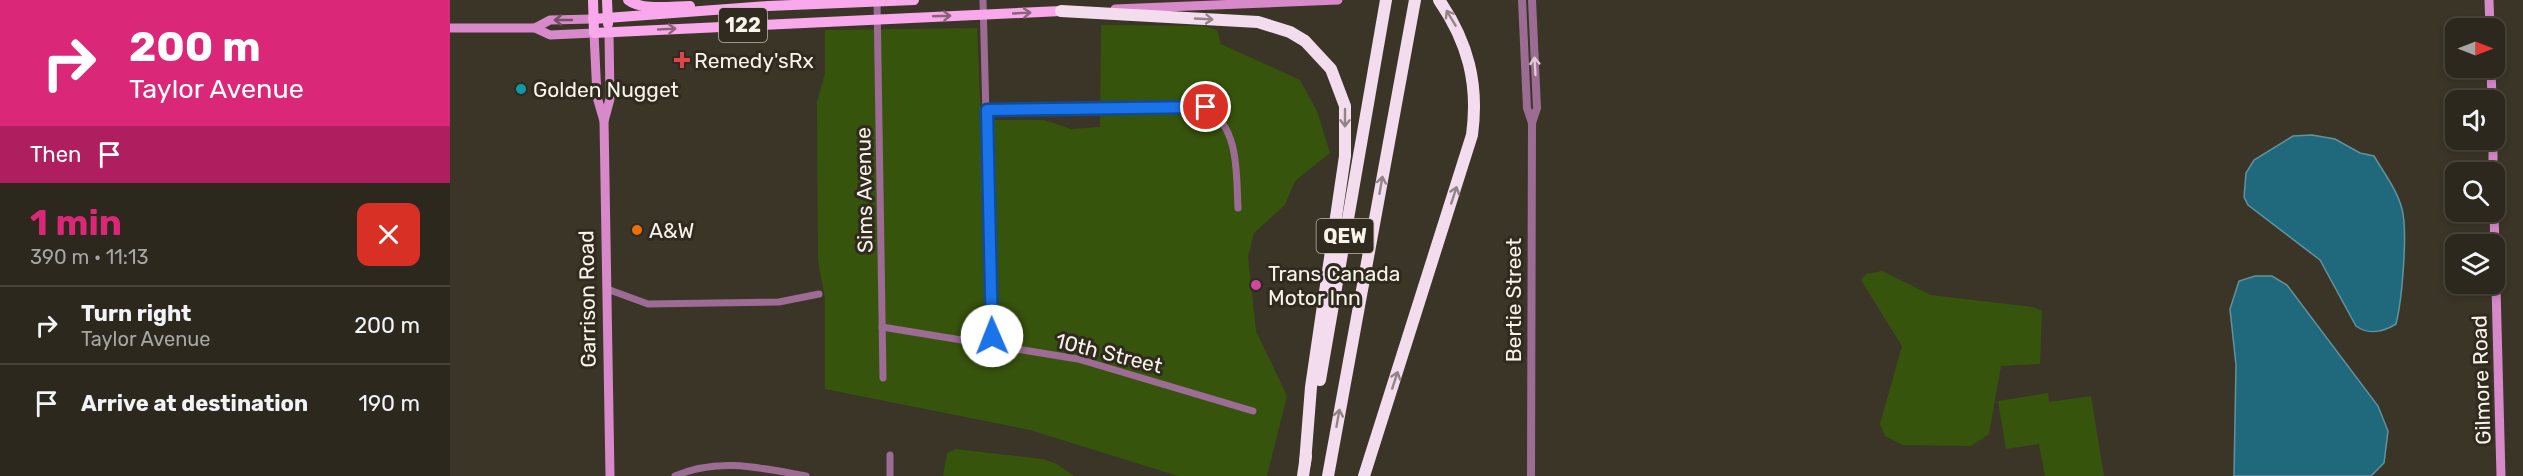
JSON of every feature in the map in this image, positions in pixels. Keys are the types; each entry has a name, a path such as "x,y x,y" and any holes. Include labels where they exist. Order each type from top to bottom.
{"highway":[{"path":"1364,476 1472,135 1476,108 1470,60 1461,37 1439,0"},
{"name":"QEW","path":"1303,476 1385,5"},
{"name":"QEW","path":"1328,476 1414,5"},
{"path":"1061,11 1258,22 1298,37 1331,69 1345,106 1345,156 1311,387 1305,463"}],"main road":[{"name":"Garrison Road","path":"593,0 597,97 604,122 610,476"},
{"name":"Garrison Road","path":"604,122 610,99 607,0"},
{"path":"628,0 632,3 658,6 768,6"},
{"name":"122","path":"535,28 550,20 593,20 768,6 912,0"},
{"name":"122","path":"450,28 535,28 550,34 609,33 878,18 1338,0"},
{"path":"2489,0 2490,18"},
{"name":"Gilmore Road","path":"2494,222 2501,476"}],"street":[{"path":"983,0 992,344"},
{"name":"Bertie Street","path":"1522,0 1527,108 1532,123"},
{"name":"Bertie Street","path":"1531,476 1532,123 1537,108 1532,0"},
{"name":"Sims Avenue","path":"877,1 883,378"},
{"path":"987,110 1206,107 1231,138 1235,148 1238,208"},
{"path":"607,289 648,304 777,302 819,294"},
{"name":"10th Street","path":"882,327 1078,359 1253,411"},
{"path":"890,455 890,476"},
{"path":"675,476 695,467 733,464 807,476"}],"green space":[{"path":"1101,25 1203,26 1217,30 1221,44 1300,80 1317,111 1330,153 1295,181 1285,205 1254,233 1248,257 1256,331 1287,396 1267,476 1178,476 1030,430 825,389 825,299 818,260 817,102 825,73 825,30 977,28 981,120 1044,120 1071,129 1100,127"},
{"path":"1882,271 1931,295 2033,307 2042,311 2040,364 2001,366 1989,434 1971,446 1903,445 1885,436 1880,424 1902,346 1861,280 1866,274"},
{"path":"2048,393 2049,402 2091,396 2104,476 2045,476 2039,444 2006,449 1998,401"},
{"path":"956,449 1043,459 1057,464 1074,476 943,476 947,453"}],"water":[{"path":"2312,135 2335,139 2360,153 2374,156 2400,202 2404,220 2402,283 2396,324 2386,329 2365,331 2356,326 2320,260 2248,205 2244,197 2246,173 2254,160 2293,136"},
{"path":"2255,276 2272,276 2287,285 2378,406 2388,431 2384,463 2371,476 2234,476 2236,365 2230,309 2239,281"}],"place":[{"name":"Remedy'sRx","path":"682,60"},
{"name":"Golden Nugget","path":"521,89"},
{"name":"A&W","path":"637,230"},
{"name":"Trans Canada Motor Inn","path":"1256,285"}],"route":[{"path":"992,336 987,110 1206,107"}]}
